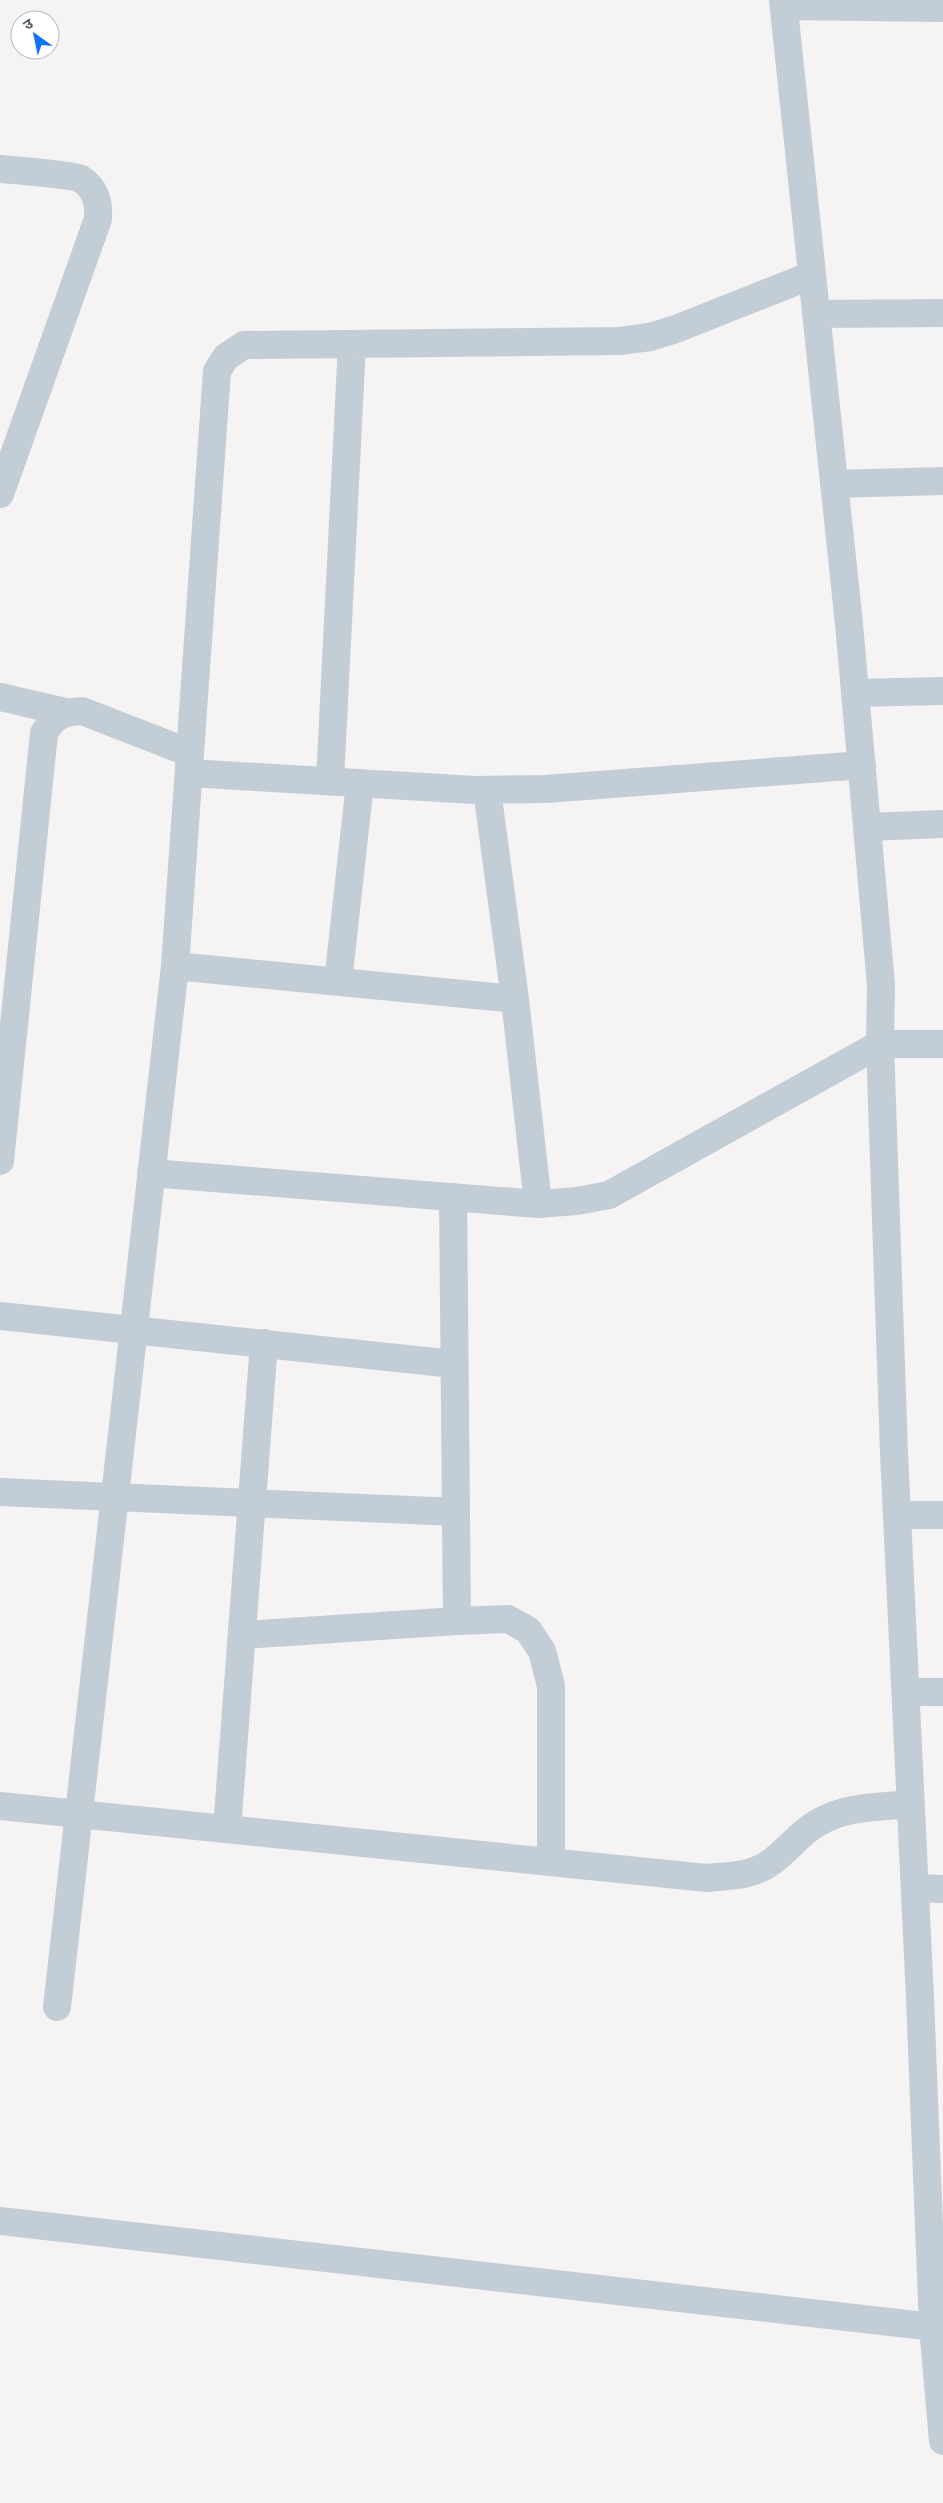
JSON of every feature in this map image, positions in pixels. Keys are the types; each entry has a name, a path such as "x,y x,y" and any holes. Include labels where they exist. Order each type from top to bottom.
{"street":[{"path":"943,8 877,4 784,3 855,693 881,985 880,1044 897,1515 943,2442"},
{"path":"0,169 80,178 93,190 99,202 98,219 0,494"},
{"path":"57,2007 174,966 217,371 226,357 244,345 620,340 650,337 812,275"},
{"path":"816,314 943,314"},
{"path":"330,782 352,344"},
{"path":"834,484 943,481"},
{"path":"855,693 943,691"},
{"path":"0,697 65,712 82,711 189,763 330,782 487,790 546,788 862,765"},
{"path":"0,1161 44,733 52,720 65,712"},
{"path":"338,982 360,783"},
{"path":"487,790 515,1000 538,1204"},
{"path":"867,827 943,824"},
{"path":"174,966 515,1000"},
{"path":"151,1173 538,1204 577,1201 609,1195 880,1044 943,1044"},
{"path":"453,1197 457,1621"},
{"path":"0,1316 454,1364"},
{"path":"227,1829 264,1343"},
{"path":"0,1492 456,1512"},
{"path":"897,1515 943,1515"},
{"path":"242,1635 508,1619 528,1630 542,1651 551,1686 551,1862"},
{"path":"906,1692 943,1692"},
{"path":"0,1806 706,1878 740,1874 766,1865 806,1829 829,1817 854,1809 911,1804"},
{"path":"915,1888 943,1889"},
{"path":"0,2221 938,2327"}]}
